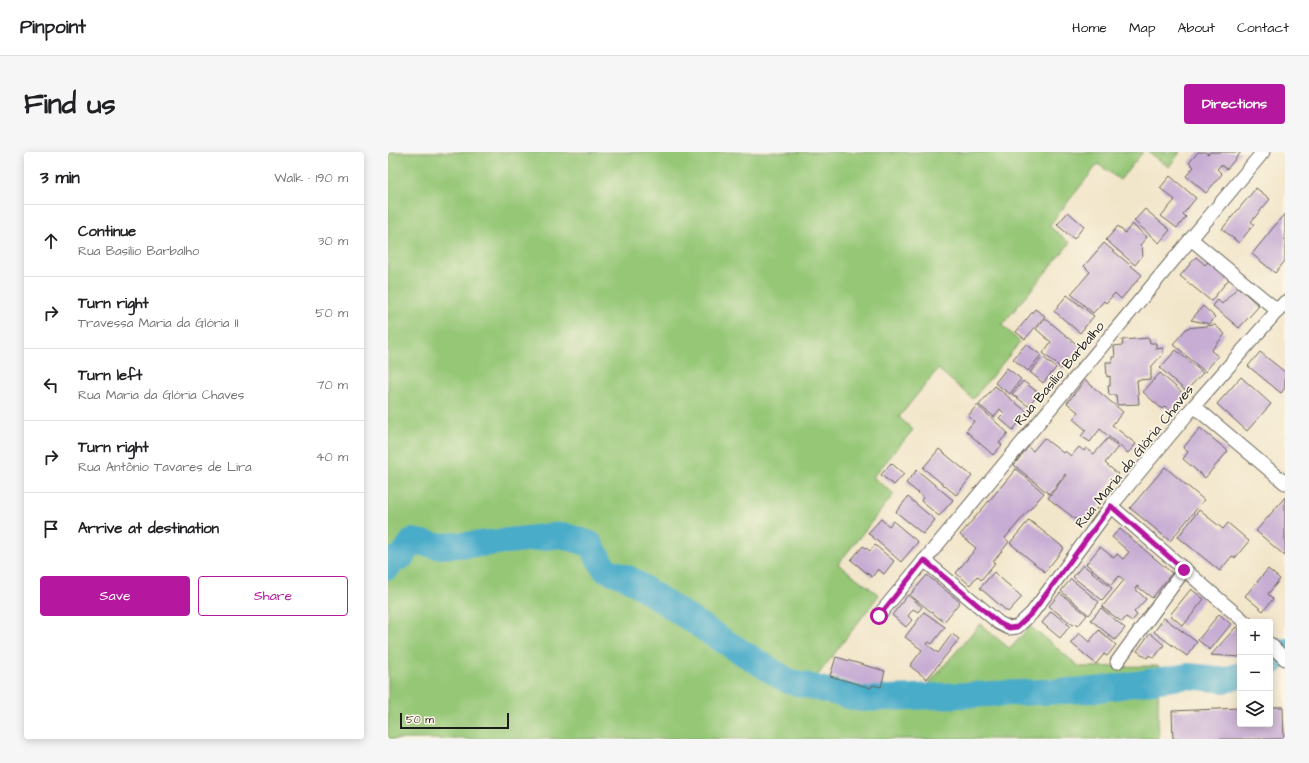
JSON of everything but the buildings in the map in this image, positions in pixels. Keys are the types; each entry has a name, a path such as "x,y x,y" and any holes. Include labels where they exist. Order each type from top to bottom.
{"street":[{"name":"Rua Basílio Barbalho","path":"879,616 1263,152"},
{"path":"1191,239 1282,306"},
{"name":"Rua Maria da Glória Chaves","path":"924,560 991,617 1009,628 1017,627 1032,613 1111,506 1194,406 1282,306"},
{"path":"1194,406 1285,483"},
{"path":"1111,506 1241,619"},
{"path":"1117,662 1184,570"},
{"path":"1273,646 1285,659"}],"green space":[{"path":"388,152 1143,152 1120,180 1098,164 1049,226 1070,243 1002,325 1020,342 973,399 938,369 899,417 913,430 873,477 894,494 838,564 879,595 815,679 872,693 924,689 980,624 1010,649 1030,626 1080,667 1159,666 1159,739 388,739"},
{"path":"1148,152 1180,152 1169,167"}],"waterway":[{"path":"388,567 393,561 402,556 413,541 438,546 480,544 562,535 590,544 605,569 630,579 711,633 788,681 861,699 1094,690 1188,676 1226,680 1237,676"},
{"path":"1273,661 1285,651"}],"route":[{"path":"879,616 924,560 999,623 1009,628 1017,627 1032,613 1111,506 1184,570"}]}
